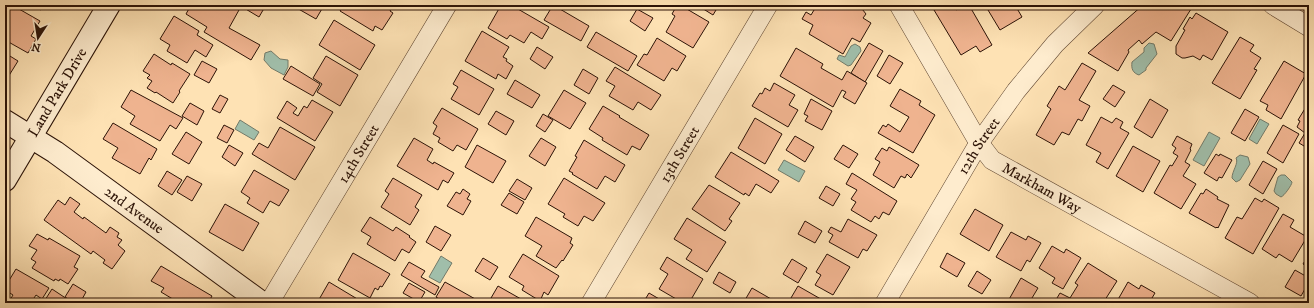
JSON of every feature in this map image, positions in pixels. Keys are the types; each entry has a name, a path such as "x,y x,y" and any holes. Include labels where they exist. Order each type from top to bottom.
{"street":[{"name":"Land Park Drive","path":"5,180 109,5"},
{"name":"14th Street","path":"269,303 447,5"},
{"name":"13th Street","path":"591,303 768,5"},
{"name":"Markham Way","path":"899,5 979,143 992,160 1250,303"},
{"name":"12th Street","path":"885,303 979,143 1016,90 1055,44 1095,5"},
{"path":"1272,5 1309,27"},
{"name":"2nd Avenue","path":"5,121 55,152 262,303"}],"shaded area":[{"path":"1149,43 1154,44 1157,54 1146,70 1139,75 1133,70 1132,62 1144,52 1144,48"},
{"path":"855,44 860,47 861,51 851,65 848,66 837,59 839,55 845,57 851,46"},
{"path":"271,51 280,59 288,60 288,67 284,75 271,68 264,60 265,53"},
{"path":"1260,119 1269,124 1257,144 1249,139"},
{"path":"240,120 259,132 254,140 235,129"},
{"path":"1209,132 1220,138 1204,166 1193,160"},
{"path":"1240,155 1248,157 1250,164 1240,180 1236,182 1232,178 1232,175 1237,162 1236,158"},
{"path":"784,160 805,171 799,182 778,170"},
{"path":"1285,175 1292,182 1288,190 1281,197 1274,191 1278,177"},
{"path":"441,256 452,263 440,283 429,277"}],"building":[{"path":"8,5 12,5 40,21 31,36 36,39 28,53 5,40 5,11"},
{"path":"33,5 44,5 41,10"},
{"path":"191,5 230,5 239,10 229,28 260,45 251,60 204,32 207,27 186,14"},
{"path":"246,5 266,5 259,17 244,8"},
{"path":"297,5 319,5 323,7 316,19 295,7"},
{"path":"344,5 392,5 393,6 390,11 393,13 382,30 375,26 373,31 340,11"},
{"path":"501,5 511,5 549,27 542,39 531,32 524,43 510,35 507,39 488,28"},
{"path":"553,5 589,26 581,41 544,20"},
{"path":"677,5 680,5 709,22 693,48 666,32 675,16 672,14"},
{"path":"697,5 719,5 713,15"},
{"path":"817,5 825,7 826,5 859,5 866,14 863,18 871,23 860,42 852,38 843,54 809,34 813,25 802,19 806,12 811,15"},
{"path":"931,5 953,5 956,10 964,5 969,5 992,45 980,52 976,46 961,55"},
{"path":"985,5 1015,5 1022,17 1000,30"},
{"path":"1143,5 1185,5 1191,9 1171,41 1156,32 1142,44 1139,40 1128,50 1129,52 1118,71 1088,53"},
{"path":"637,9 653,18 645,31 630,21"},
{"path":"1196,13 1228,32 1212,60 1203,55 1200,60 1193,56 1182,58 1176,54 1176,46 1185,30 1183,29 1190,17 1192,19"},
{"path":"174,16 199,31 197,35 213,45 206,57 195,50 187,63 167,51 170,45 160,39"},
{"path":"334,20 375,45 360,70 319,45"},
{"path":"482,31 509,47 503,57 513,66 506,79 498,74 496,79 465,61"},
{"path":"596,32 637,56 628,71 587,47"},
{"path":"1240,37 1254,45 1250,51 1261,58 1254,69 1257,70 1240,99 1212,83"},
{"path":"657,38 686,56 677,71 672,68 664,81 637,65 644,54 647,55"},
{"path":"869,43 883,51 865,82 851,73"},
{"path":"537,47 553,57 545,69 530,59"},
{"path":"796,48 823,64 821,68 842,80 847,71 867,83 855,104 843,97 846,92 842,90 833,107 780,76"},
{"path":"5,53 18,61 5,82"},
{"path":"154,54 171,65 172,63 190,74 173,103 147,88 152,81 147,78 150,75 143,71"},
{"path":"889,55 903,63 890,84 877,76"},
{"path":"326,56 358,75 340,106 317,92 322,84 313,78"},
{"path":"202,61 217,69 209,83 194,75"},
{"path":"1284,61 1306,74 1281,119 1266,110 1268,105 1260,101"},
{"path":"1082,63 1096,71 1079,100 1090,106 1082,121 1078,119 1069,135 1062,132 1054,145 1036,135 1051,109 1047,106 1059,86 1065,90"},
{"path":"291,66 320,84 313,96 283,79"},
{"path":"615,67 661,95 651,110 638,102 633,110 609,96 615,86 606,81"},
{"path":"583,69 598,78 589,94 574,85"},
{"path":"461,70 494,89 479,115 451,99 458,87 453,84"},
{"path":"515,80 540,95 532,108 507,94"},
{"path":"774,83 795,95 789,105 798,110 788,127 752,106 760,93 762,94 765,88 770,91"},
{"path":"1113,85 1125,92 1115,107 1103,99"},
{"path":"900,89 921,101 919,105 935,115 913,153 878,133 883,125 886,127 888,124 900,132 909,117 890,106"},
{"path":"131,90 183,118 176,129 170,125 160,141 130,124 135,116 121,107"},
{"path":"564,90 586,103 570,129 548,116"},
{"path":"220,95 228,99 220,113 212,109"},
{"path":"811,99 832,111 822,130 805,121 808,116 804,114"},
{"path":"1150,99 1168,110 1152,138 1134,127"},
{"path":"312,100 333,112 315,141 277,118 287,101 297,108 293,113 298,116 304,106 307,108"},
{"path":"1309,102 1309,149 1299,143 1305,133 1297,127 1300,121 1298,120"},
{"path":"190,103 204,111 197,125 182,116"},
{"path":"603,106 649,135 640,150 632,146 627,155 602,140 603,138 589,129"},
{"path":"442,108 478,129 466,150 457,145 453,151 438,142 440,138 433,134 437,126 433,123"},
{"path":"1245,109 1259,117 1245,141 1231,133"},
{"path":"496,111 514,121 506,135 488,124"},
{"path":"543,114 553,120 545,132 536,126"},
{"path":"1101,117 1112,123 1116,118 1123,122 1120,128 1129,133 1108,169 1096,162 1101,153 1086,145"},
{"path":"755,118 782,134 765,164 738,148"},
{"path":"113,123 157,149 151,160 149,158 140,174 112,158 118,148 103,139"},
{"path":"224,125 234,130 227,143 217,138"},
{"path":"1283,125 1299,134 1283,163 1267,153"},
{"path":"280,127 315,147 295,180 252,154 259,143 268,148"},
{"path":"186,132 202,142 189,164 172,154"},
{"path":"795,136 814,147 805,162 786,150"},
{"path":"1177,136 1192,144 1191,150 1185,162 1190,165 1183,176 1196,184 1181,209 1154,193 1170,165 1172,166 1178,156 1173,153 1176,148 1172,145"},
{"path":"414,138 433,149 427,160 433,164 434,162 454,173 448,183 443,180 438,190 397,166"},
{"path":"541,138 556,147 545,166 529,156"},
{"path":"584,140 625,165 615,182 605,176 597,189 569,171"},
{"path":"229,145 243,153 235,166 222,157"},
{"path":"477,145 506,161 493,183 465,167"},
{"path":"843,145 858,154 849,168 834,159"},
{"path":"1133,146 1160,161 1143,192 1116,176"},
{"path":"889,147 919,165 911,178 907,174 905,178 901,176 894,188 873,175 880,162 875,159 882,148 887,151"},
{"path":"731,152 779,181 771,193 756,184 749,196 745,193 744,195 715,177"},
{"path":"1216,154 1219,156 1220,154 1232,160 1222,178 1219,177 1217,181 1204,173"},
{"path":"1263,161 1277,169 1263,194 1249,185"},
{"path":"254,170 289,190 279,206 270,201 263,213 247,203 250,198 241,192"},
{"path":"167,171 182,180 172,195 158,186"},
{"path":"852,173 897,201 889,215 883,212 879,219 875,216 871,222 851,210 856,202 851,199 857,190 846,184"},
{"path":"187,176 202,184 192,201 177,192"},
{"path":"393,178 422,195 415,207 419,210 410,225 381,207 389,194 385,191"},
{"path":"564,178 605,203 593,221 584,216 578,226 563,217 565,214 548,204"},
{"path":"517,179 532,188 525,200 509,191"},
{"path":"709,185 740,203 729,219 732,221 725,231 692,209"},
{"path":"826,186 840,194 833,206 819,198"},
{"path":"463,189 470,194 467,199 471,201 463,215 447,206 456,192 460,194"},
{"path":"1206,189 1218,197 1217,199 1229,205 1218,228 1189,213 1201,193 1203,194"},
{"path":"509,193 524,202 517,214 501,205"},
{"path":"70,197 80,204 74,212 83,219 84,217 106,233 110,227 119,233 117,237 122,240 118,245 125,251 112,269 103,263 105,260 93,251 91,254 44,220 58,200 65,205"},
{"path":"1255,198 1262,202 1264,199 1279,208 1253,254 1225,238 1237,217 1242,219"},
{"path":"225,204 259,223 243,251 209,232"},
{"path":"975,209 1003,225 989,251 960,234"},
{"path":"1283,214 1294,220 1290,227 1307,237 1292,262 1279,254 1276,258 1262,249"},
{"path":"370,217 393,231 396,227 410,236 409,237 416,242 409,253 402,249 395,261 367,244 371,237 361,231"},
{"path":"536,217 572,238 570,243 573,245 563,261 562,260 556,268 536,256 542,246 525,236"},
{"path":"687,218 726,242 707,272 686,259 692,250 674,239"},
{"path":"848,219 877,235 867,251 863,249 858,258 829,242 833,235 828,232 831,227 841,232"},
{"path":"805,221 822,231 815,243 798,234"},
{"path":"435,226 451,235 441,251 426,242"},
{"path":"1011,232 1026,240 1028,236 1041,243 1030,262 1027,260 1021,271 996,257"},
{"path":"37,234 48,240 49,238 80,256 74,267 78,269 68,284 60,279 59,281 55,279 54,281 32,268 36,262 31,259 37,250 29,246"},
{"path":"1052,246 1064,253 1066,249 1081,258 1063,289 1052,283 1055,278 1039,268"},
{"path":"353,253 390,274 382,287 380,286 378,290 375,288 370,298 338,280"},
{"path":"947,253 965,263 957,277 940,267"},
{"path":"523,254 559,276 548,295 544,292 540,301 522,290 524,286 509,277"},
{"path":"827,254 850,267 833,295 815,285 821,275 816,272"},
{"path":"1309,254 1309,268 1303,264"},
{"path":"667,257 703,279 689,303 683,303 659,289 668,274 660,269"},
{"path":"483,258 498,267 490,280 475,271"},
{"path":"792,259 807,268 798,283 783,274"},
{"path":"409,262 425,271 421,277 439,287 435,295 401,275"},
{"path":"1088,263 1117,281 1103,303 1054,303 1060,293 1070,298 1078,285 1075,283"},
{"path":"161,266 212,296 208,303 175,303 176,301 161,292 164,288 151,281"},
{"path":"16,269 49,288 42,299 36,295 32,301 36,303 8,303 13,295 5,290 5,287"},
{"path":"1295,270 1309,278 1309,282 1301,296 1285,287"},
{"path":"977,271 991,280 982,294 968,286"},
{"path":"719,272 736,282 730,293 713,283"},
{"path":"1021,278 1038,288 1029,303 1007,303"},
{"path":"329,282 364,303 317,303"},
{"path":"445,282 477,300 476,303 445,303 436,297"},
{"path":"1128,282 1139,289 1141,285 1155,293 1149,303 1116,303"},
{"path":"409,283 425,292 419,302 403,293"},
{"path":"73,284 86,292 80,303 75,303 65,297"},
{"path":"498,286 528,303 499,303 491,298"},
{"path":"798,286 826,302 788,303"},
{"path":"752,288 778,303 750,303 745,300"},
{"path":"52,289 67,299 65,303 47,303 45,300"},
{"path":"649,293 666,303 643,303"}]}
